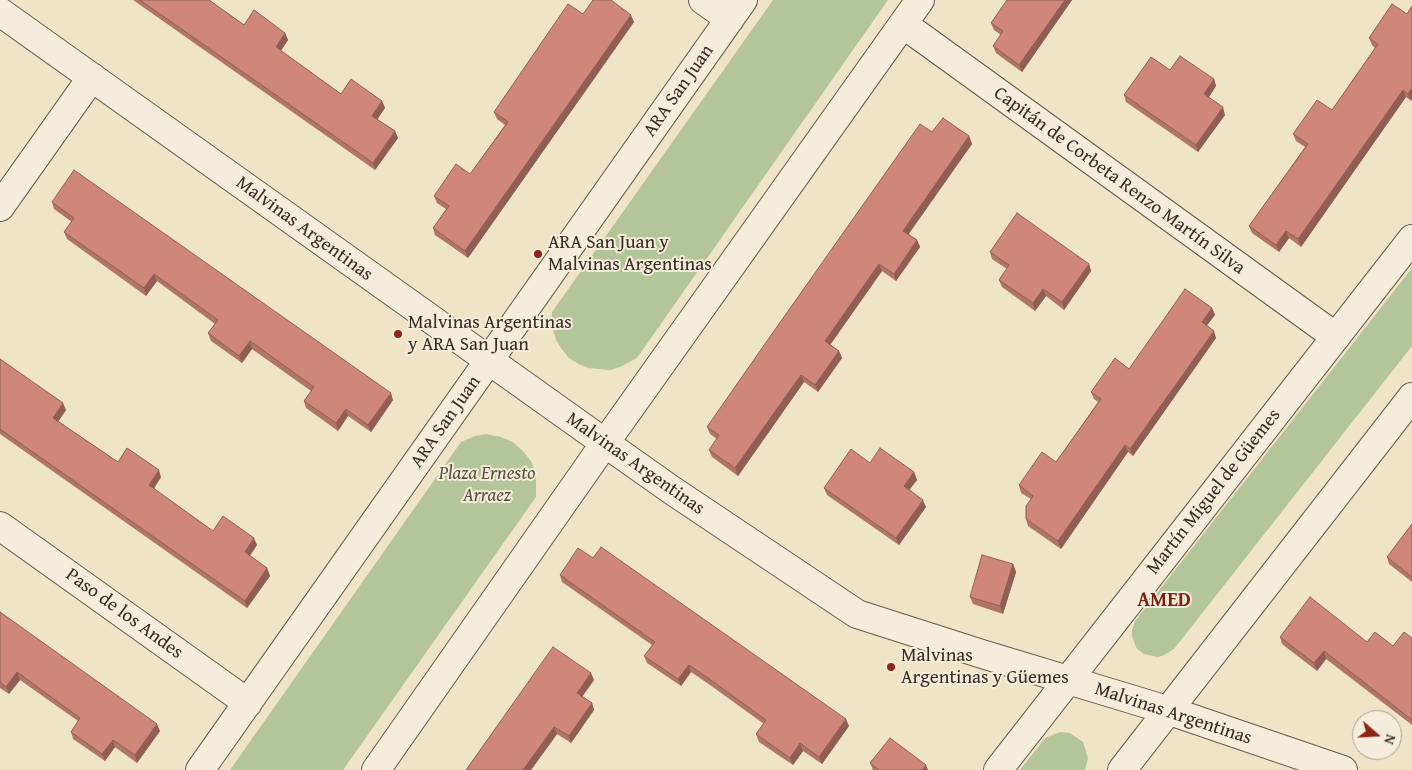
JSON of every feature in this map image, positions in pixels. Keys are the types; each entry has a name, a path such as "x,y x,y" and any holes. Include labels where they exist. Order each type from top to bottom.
{"street":[{"path":"704,0 737,9"},
{"path":"376,770 920,0"},
{"name":"ARA San Juan","path":"200,770 737,9"},
{"name":"Malvinas Argentinas","path":"0,12 605,444 857,614 1167,710 1343,770"},
{"name":"Capitán de Corbeta Renzo Martín Silva","path":"903,24 1336,337"},
{"path":"0,206 92,77"},
{"name":"Martín Miguel de Güemes","path":"998,770 1412,239"},
{"path":"1122,770 1412,397"},
{"name":"Paso de los Andes","path":"0,526 248,703"}],"green space":[{"path":"773,0 888,0 637,358 610,370 588,368 579,364 569,358 556,340 552,326 552,312"},
{"path":"1412,268 1412,346 1174,649 1158,657 1144,654 1137,649 1132,637 1135,621"},
{"name":"Plaza Ernesto Arraez","path":"486,434 513,442 531,461 536,473 536,497 343,770 230,770 461,442"},
{"path":"1060,732 1070,733 1083,742 1088,758 1085,770 1020,770 1045,738"}],"building":[{"path":"140,0 209,0 244,25 254,10 285,33 276,47 341,94 351,79 382,101 372,116 395,131 373,163"},
{"path":"593,0 611,0 631,15 465,251 433,228 449,206 434,196 456,164 470,174 508,122 494,112 568,4 583,14"},
{"path":"1007,0 1065,0 1019,65 993,46 1003,31 991,23"},
{"path":"1392,4 1407,14 1412,6 1412,88 1408,94 1403,90 1298,239 1286,231 1276,245 1249,226 1308,144 1293,134 1317,100 1332,110 1378,44 1369,38"},
{"path":"1180,56 1214,79 1204,94 1223,107 1196,145 1124,95 1151,57 1170,70"},
{"path":"943,118 969,136 903,231 917,240 894,274 879,264 825,341 839,351 815,385 801,375 735,468 709,450 719,435 707,427 920,124 932,132"},
{"path":"74,170 391,393 368,425 346,409 336,423 304,401 314,387 250,341 239,356 208,333 218,320 154,274 144,288 64,232 74,218 52,202"},
{"path":"1017,213 1089,264 1062,302 1043,289 1033,303 999,280 1009,265 990,252"},
{"path":"1185,289 1212,308 1202,322 1214,331 1130,449 1125,445 1058,541 1026,519 1026,506 1033,496 1019,485 1042,452 1056,462 1101,399 1091,392 1115,358 1129,369"},
{"path":"0,359 63,403 53,418 118,462 127,448 159,470 149,485 213,531 223,516 254,538 245,552 267,568 245,601 0,429"},
{"path":"880,448 914,472 904,486 923,500 896,538 824,488 851,449 870,463"},
{"path":"1412,524 1412,577 1387,557"},
{"path":"601,547 846,719 819,757 800,743 790,758 756,734 766,720 708,678 689,665 678,679 644,656 655,642 560,575 578,548 593,558"},
{"path":"982,555 1013,564 1000,606 970,597"},
{"path":"1310,597 1367,642 1375,632 1393,646 1404,632 1412,638 1412,720 1402,712 1402,710 1399,710 1324,651 1314,663 1280,637"},
{"path":"0,612 157,724 135,755 113,740 102,754 71,732 80,718 17,672 6,687 0,682"},
{"path":"553,647 591,673 577,693 592,703 569,736 554,727 523,770 466,770"},
{"path":"890,738 926,765 922,770 879,770 870,763"}],"place":[{"name":"ARA San Juan y Malvinas Argentinas","path":"538,254"},
{"name":"Malvinas Argentinas y ARA San Juan","path":"398,334"},
{"name":"Malvinas Argentinas y Güemes","path":"891,667"}],"district":[{"name":"AMED","path":"1164,601"}]}
